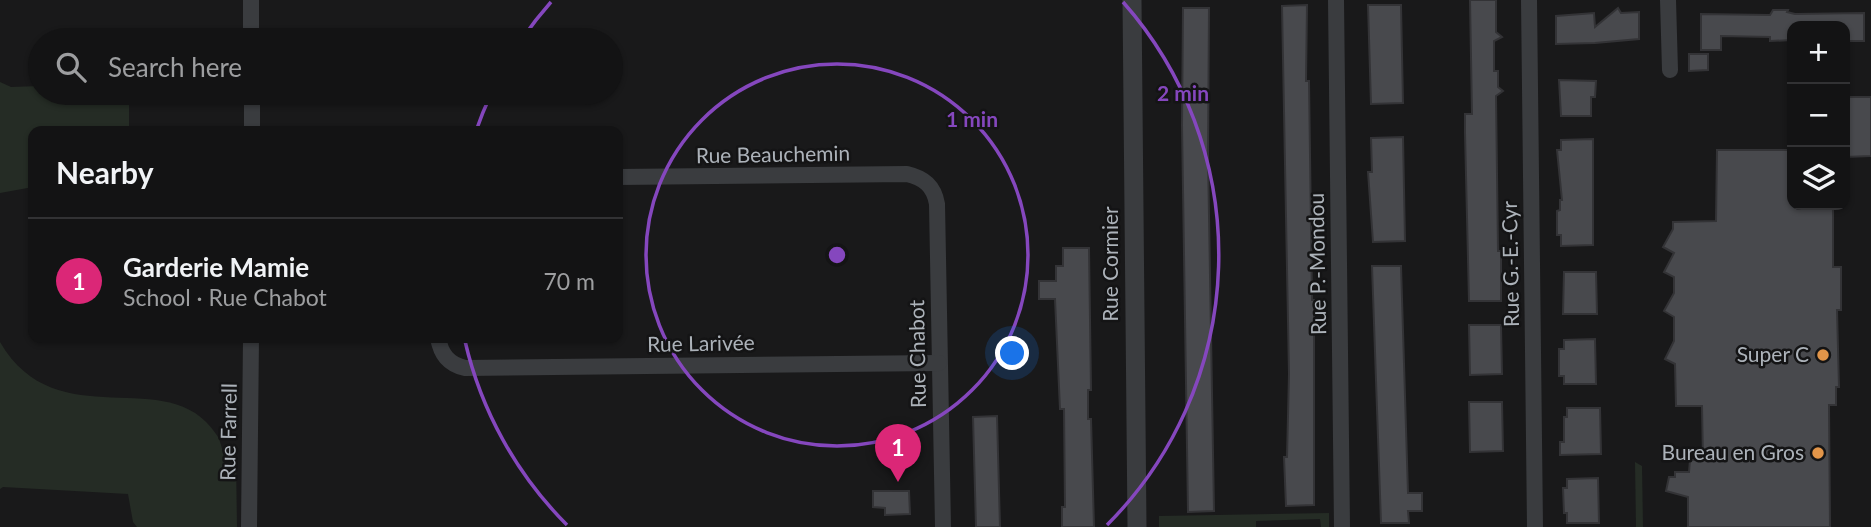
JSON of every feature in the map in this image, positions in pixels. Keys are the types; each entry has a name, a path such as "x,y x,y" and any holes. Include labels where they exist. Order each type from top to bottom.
{"street":[{"path":"251,0 251,28"},
{"name":"Rue Cormier","path":"1132,0 1137,527"},
{"name":"Rue P.-Mondou","path":"1336,0 1342,527"},
{"name":"Rue G.-E.-Cyr","path":"1529,0 1535,527"},
{"path":"1668,0 1670,70"},
{"path":"251,105 252,126"},
{"name":"Rue Beauchemin","path":"623,177 906,174 927,183"},
{"name":"Rue Chabot","path":"927,183 937,204 943,527"},
{"name":"Rue Farrell","path":"249,527 251,343"},
{"name":"Rue Larivée","path":"440,343 444,357 465,368 939,363"}],"shaded area":[{"path":"0,82 11,87 28,86 28,105 129,105 129,126 28,126 28,188 0,193"},
{"path":"0,342 24,371 51,387 81,395 170,403 195,413 218,436 225,459 236,460 237,527 137,527 133,522 128,494 3,487 0,489"},
{"path":"1635,462 1642,466 1643,527 1636,527"},
{"path":"1329,513 1329,527 1321,527 1320,519 1256,521 1256,527 1159,527 1159,516"}],"building":[{"path":"1470,0 1496,0 1496,32 1502,37 1494,41 1494,71 1498,71 1498,87 1503,91 1496,96 1501,301 1469,301 1465,114 1472,114"},
{"path":"1307,5 1306,81 1309,81 1314,300 1314,505 1286,506 1284,457 1287,457 1289,374 1282,6"},
{"path":"1368,5 1401,5 1403,103 1371,104"},
{"path":"1183,8 1209,8 1208,156 1214,511 1188,512 1182,125"},
{"path":"1618,8 1621,13 1639,12 1639,39 1556,44 1556,16 1594,13 1595,27"},
{"path":"1773,10 1788,10 1787,12 1795,14 1864,13 1864,41 1850,41 1850,21 1787,21 1787,40 1770,41 1770,37 1721,36 1721,50 1701,50 1701,14 1770,15"},
{"path":"1689,54 1708,54 1708,70 1689,71"},
{"path":"1559,80 1596,81 1595,97 1591,97 1591,116 1561,116"},
{"path":"1850,97 1871,97 1871,156 1850,157"},
{"path":"1403,137 1405,241 1373,242 1368,172 1372,172 1371,138"},
{"path":"1593,139 1593,245 1561,246 1561,235 1557,235 1557,211 1560,210 1562,200 1557,150 1561,150 1561,140"},
{"path":"1717,150 1787,150 1787,210 1833,210 1833,267 1841,267 1841,310 1837,310 1839,387 1836,387 1836,405 1829,405 1830,527 1688,527 1688,497 1666,491 1669,477 1675,477 1675,472 1689,472 1690,460 1703,460 1702,406 1676,406 1675,364 1665,359 1674,341 1674,317 1664,311 1674,293 1674,277 1664,272 1674,253 1663,247 1673,229 1673,222 1716,221"},
{"path":"1063,248 1089,248 1091,390 1088,390 1088,419 1091,419 1094,527 1062,527 1062,507 1065,507 1064,409 1060,409 1055,299 1039,299 1039,281 1056,281 1056,266 1063,266"},
{"path":"1372,266 1401,266 1408,493 1422,493 1422,511 1408,511 1409,523 1381,523"},
{"path":"1564,272 1596,272 1597,314 1563,314"},
{"path":"1469,325 1501,325 1502,374 1470,375"},
{"path":"1595,339 1596,384 1564,384 1564,376 1559,376 1559,349 1564,349 1564,340"},
{"path":"1469,402 1502,402 1503,451 1470,452"},
{"path":"1567,408 1600,408 1601,454 1560,455"},
{"path":"997,416 1000,527 976,527 973,417"},
{"path":"1598,478 1599,523 1567,523 1563,488 1567,488 1567,479"},
{"path":"873,491 909,491 910,514 885,515 885,508 873,507"}],"place":[{"name":"Super C","path":"1823,355"},
{"name":"Bureau en Gros","path":"1818,453"},
{"name":"Garderie Mamie","path":"898,482"}]}
